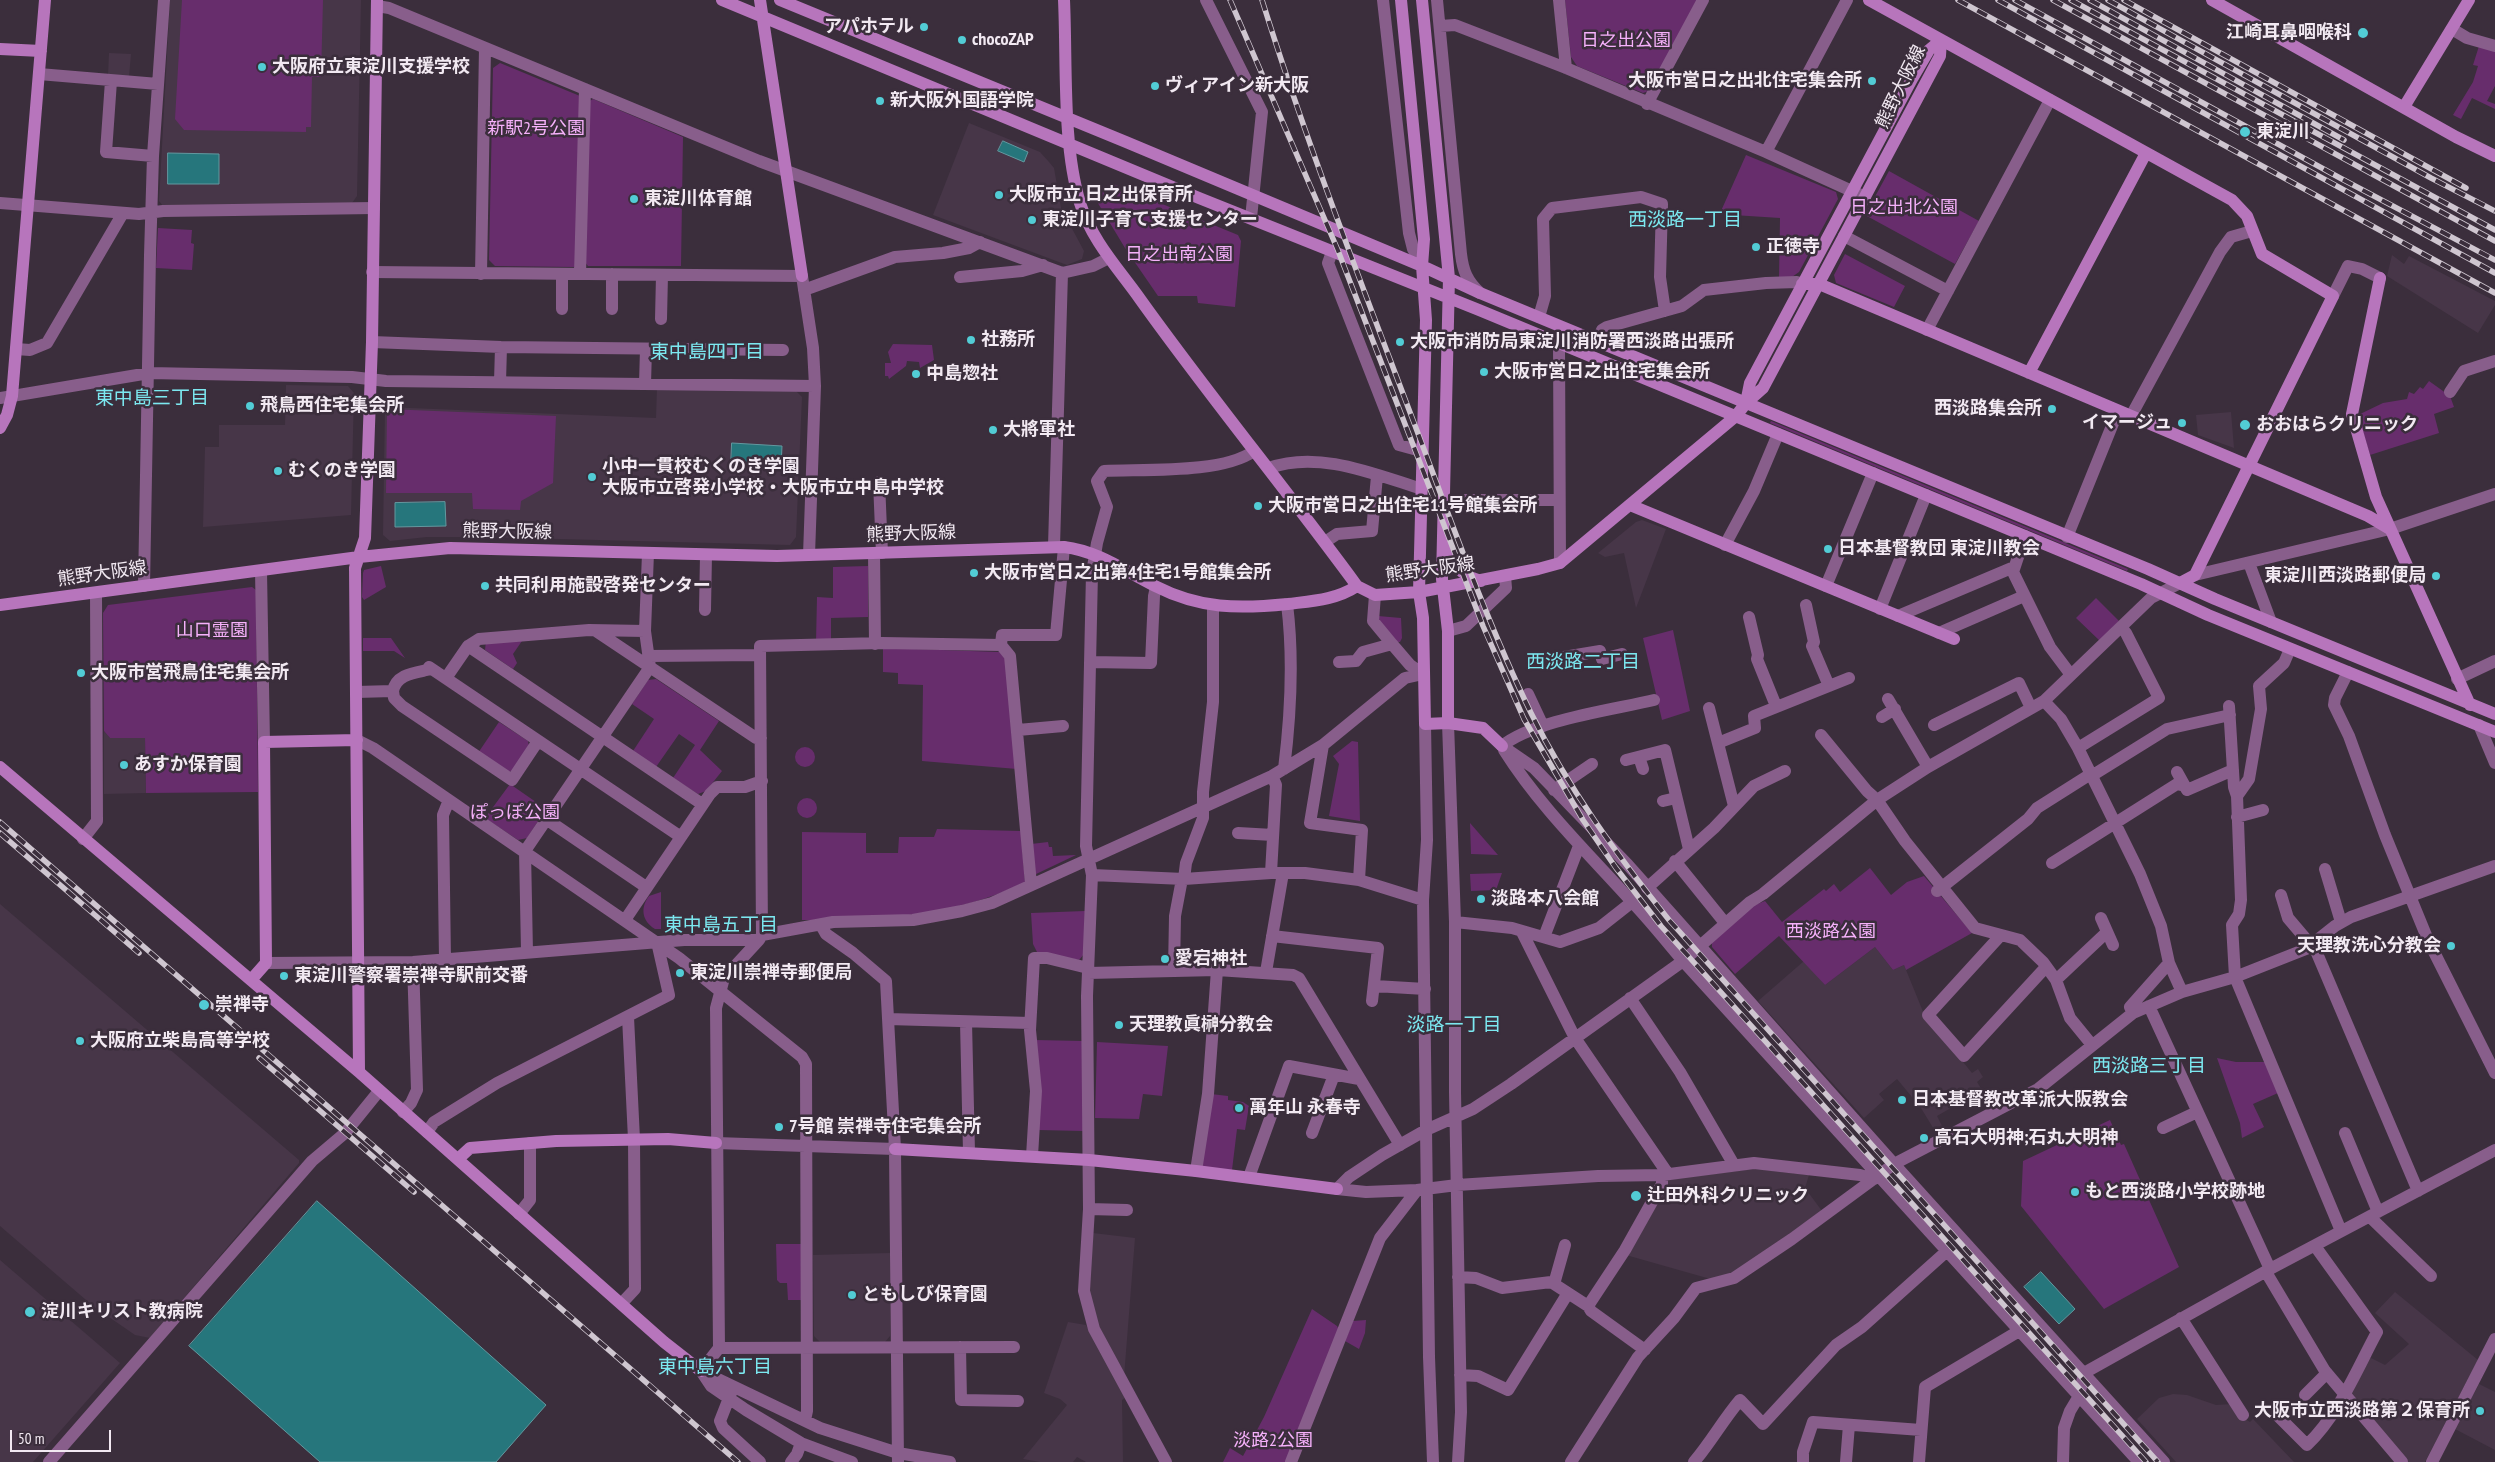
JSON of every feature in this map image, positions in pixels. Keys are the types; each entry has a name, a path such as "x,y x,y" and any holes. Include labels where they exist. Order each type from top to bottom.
{"street":[{"path":"0,428 7,415 6,397 16,349 45,0"},
{"path":"144,586 151,212 164,0"},
{"path":"722,0 1070,145 1736,416 2290,649 2495,732"},
{"path":"760,0 813,348 815,386 809,555"},
{"path":"780,0 1069,118 1422,266 1480,293 1597,342 2495,714"},
{"path":"1064,0 1070,145 1080,203 1090,229 1109,258 1357,586"},
{"path":"1206,0 1262,112 1251,218"},
{"path":"1383,0 1409,233 1413,250 1422,266"},
{"path":"1400,0 1424,239 1422,266 1425,290 1419,592 1422,618 1427,840 1423,900 1426,1130 1422,1189 1433,1462"},
{"path":"1422,0 1450,299 1443,588 1448,631 1448,723 1455,922 1460,1375 1458,1462"},
{"path":"1437,0 1462,262 1469,282 1480,293"},
{"path":"1559,0 1566,68"},
{"path":"1647,104 1703,0"},
{"path":"1766,152 1847,0"},
{"path":"1869,0 2238,204 2247,216 2258,249 2265,257 2333,296"},
{"path":"2404,107 2469,0"},
{"path":"2217,1 2456,137 2495,156"},
{"path":"359,1072 355,568 365,538 372,342 377,3 759,161 1062,273 1093,266 1109,258"},
{"path":"1440,26 1456,25 1566,68 1647,104 1766,152 1865,197"},
{"path":"2452,29 2467,38 2495,46"},
{"name":"熊野大阪線","path":"1746,403 1750,383 1802,284 1929,50 1941,40"},
{"name":"熊野大阪線","path":"0,605 359,557 450,548 706,555 809,555 1059,546 1095,554 1156,587 1182,598 1213,606 1242,608 1336,597 1357,586 1375,595 1419,592 1481,581 1560,563 1736,416 1746,403 1763,388 1940,56 1941,40"},
{"path":"0,48 41,51"},
{"path":"481,274 485,48"},
{"path":"39,74 158,84"},
{"path":"111,80 106,152 153,156"},
{"path":"580,274 585,89"},
{"path":"1927,330 2050,100"},
{"path":"2029,373 2146,153"},
{"path":"1539,317 1545,296 1542,219 1552,208 1641,197 1662,204 1660,277 1665,311"},
{"path":"0,203 123,213 374,208"},
{"path":"16,349 30,350 47,343 123,213"},
{"path":"2131,416 2220,252 2231,238 2252,231"},
{"path":"1844,236 1948,291"},
{"path":"804,290 895,257 943,253 969,248 980,242"},
{"path":"1332,252 1328,263 1398,445 1421,451"},
{"path":"960,277 1022,271 1043,265"},
{"path":"2195,575 2348,266 2362,268 2380,278 2352,414 2376,497 2495,763"},
{"path":"372,272 802,276"},
{"path":"1031,884 1010,656 1002,645 1002,635 1056,635 1059,546 1062,273"},
{"path":"562,274 562,309"},
{"path":"612,274 612,309"},
{"path":"661,319 662,275"},
{"path":"1597,342 1602,330 1607,327 1682,306 1704,290 1766,283 1797,282 1802,284 1819,284 2368,516 2390,529"},
{"path":"372,342 501,347 783,350"},
{"path":"1559,343 1558,500 1560,563"},
{"path":"500,382 501,347"},
{"path":"645,384 646,349"},
{"path":"2450,392 2464,371 2495,361"},
{"path":"6,397 149,373 500,382 815,386"},
{"path":"2067,536 2118,411"},
{"path":"1725,545 1754,491 1778,434"},
{"path":"1166,1462 1094,1329 1086,1308 1084,1291 1089,1209 1088,971 1092,875 1086,846 1092,574 1107,507 1097,481 1104,471 1191,467 1233,462 1243,459 1254,451"},
{"path":"1269,468 1286,462 1312,461 1350,467 1422,489"},
{"path":"1826,586 1873,474"},
{"path":"1325,542 1337,534 1372,531 1377,476"},
{"path":"874,644 879,482"},
{"path":"1337,1189 1349,1177 1375,1159 1426,1130 1456,1118 1511,1084 1683,961 1725,923 1877,800 1928,767 2044,701 2151,598 2195,575 2250,564 2390,529 2495,494"},
{"path":"1880,609 1926,496"},
{"path":"1445,500 1558,500"},
{"path":"1630,505 1954,639"},
{"path":"2025,536 2013,572 2050,647 2071,675"},
{"path":"1443,545 1448,557 1462,573 1481,581"},
{"path":"527,952 525,851 602,737 649,662 645,631 648,553"},
{"path":"705,610 706,555"},
{"path":"2250,564 2271,622"},
{"path":"1898,616 2014,567"},
{"path":"251,980 266,963 261,571"},
{"path":"1448,631 1466,626 1500,596 1506,588 1505,576"},
{"path":"1090,662 1151,663 1156,587"},
{"path":"83,839 98,821 96,592"},
{"path":"1375,595 1373,621 1410,666 1423,674"},
{"path":"1939,633 2024,596"},
{"path":"1284,769 1290,725 1292,686 1292,648 1287,604"},
{"path":"1806,605 1814,642 1812,646 1829,686"},
{"path":"1174,970 1175,916 1186,863 1201,828 1213,702 1213,606"},
{"path":"1749,617 1758,655 1757,659 1776,706"},
{"path":"2078,748 2159,698 2126,633 2121,627"},
{"path":"596,631 649,662 756,738 761,738"},
{"path":"446,678 468,646 479,639 552,632 645,631"},
{"path":"701,1371 719,1348 716,1008 724,978 761,937 762,780 760,646 874,644 1002,645"},
{"path":"1339,662 1356,661 1363,652 1392,644"},
{"path":"468,646 702,804"},
{"path":"2237,796 2249,779 2261,709 2259,686 2284,663 2290,649"},
{"path":"1552,659 1600,651 1602,659 1622,654"},
{"path":"649,662 760,655"},
{"path":"2457,679 2495,661"},
{"path":"538,741 512,780 402,706 394,698 396,684 402,678 427,670 429,667 680,837"},
{"path":"2348,672 2335,698 2334,705 2349,736 2409,896 2442,970 2495,1073"},
{"path":"266,963 413,962 656,942 761,937 821,925 861,920 913,920 962,911 992,903 1272,776 1323,745 1405,678 1423,674"},
{"path":"1718,743 1756,728 1754,716 1849,678"},
{"path":"1934,725 2019,683 2031,708"},
{"path":"356,692 394,691"},
{"path":"1528,694 1543,726"},
{"path":"1502,746 1514,736 1543,726 1654,700"},
{"path":"2044,701 2061,719 2078,748 2090,776 2140,874 2161,926 2169,963 2182,992"},
{"path":"1882,717 1892,704 1928,767"},
{"path":"1709,708 1734,806"},
{"path":"1940,889 2028,819 2037,808 2168,729 2230,711 2233,770 2237,796 2241,900 2239,914 2232,924 2235,977 2341,1231"},
{"path":"1425,724 1448,723 1483,728 1502,746 1534,768 1628,865 1698,946 2164,1462"},
{"path":"1018,730 1063,726"},
{"path":"1821,735 1867,792 1877,800 1940,889 1975,928 2020,940 2043,962 2045,968 2056,980 2070,1018 2092,1045"},
{"path":"264,742 357,740 373,748 656,942 720,990 802,1057 806,1064 808,1146 808,1349 807,1411 805,1420"},
{"path":"1323,745 1310,822 1362,830 1359,880"},
{"path":"1502,746 1520,775 1579,846 1632,902 1876,1178 1916,1217 2139,1462"},
{"path":"1626,760 1641,763 1665,750 1689,849"},
{"path":"1554,790 1592,764"},
{"path":"0,767 359,1072 664,1342 701,1371 820,1428 898,1458 950,1462"},
{"path":"2177,772 2182,784 2187,790 2190,790 2233,770"},
{"path":"1647,888 1714,828 1754,786 1784,771"},
{"path":"1266,972 1272,936 1277,873 1273,835 1276,785 1272,776"},
{"path":"624,920 702,804 717,787 745,787 762,780"},
{"path":"2052,863 2114,822 2177,784 2182,784"},
{"path":"1663,801 1676,798"},
{"path":"445,960 443,816 449,800"},
{"path":"2238,817 2263,810"},
{"path":"546,819 646,888"},
{"path":"1238,833 1273,835"},
{"path":"1544,937 1579,846"},
{"path":"1675,861 1725,923"},
{"path":"1612,881 1628,865"},
{"path":"1571,1462 1638,1357 1674,1318 1696,1288 1734,1278 1894,1164 2038,1089 2133,1013 2182,992 2235,977 2283,959 2312,944 2341,922 2495,866"},
{"path":"2325,869 2341,922"},
{"path":"1092,875 1183,879 1277,873 1359,880 1423,900"},
{"path":"2281,894 2288,918 2312,944 2418,1192"},
{"path":"1455,922 1512,928 1560,942 1600,928 1632,902"},
{"path":"2101,918 2113,946"},
{"path":"821,925 826,934 854,953 886,981 895,1149 898,1458"},
{"path":"1522,932 1575,1038 1665,1174"},
{"path":"2056,980 2107,932"},
{"path":"2001,935 1928,1015 1964,1056 2045,968"},
{"path":"1272,936 1378,948 1376,986 1372,1001"},
{"path":"427,1132 434,1122 497,1083 628,1018 669,995 656,942"},
{"path":"1032,1156 1036,1091 1030,1023 1034,958 1047,958 1088,971 1217,970 1266,972 1293,975 1299,978 1400,1145"},
{"path":"403,1112 416,1095 417,1090 413,962"},
{"path":"2133,1013 2130,1006 2169,963"},
{"path":"1196,1171 1208,1094 1217,970"},
{"path":"1376,986 1424,989"},
{"path":"1630,998 1680,1072 1734,1166"},
{"path":"2149,1006 2268,1270 2327,1373 2402,1462"},
{"path":"622,1303 635,1289 634,1139 628,1018"},
{"path":"888,1019 1030,1023"},
{"path":"966,1022 969,1152"},
{"path":"1248,1177 1289,1066 1359,1079"},
{"path":"1312,1133 1334,1075"},
{"path":"49,1462 312,1161 345,1133 379,1091"},
{"path":"2163,1128 2197,1112"},
{"path":"2345,1134 2374,1214 2431,1276"},
{"path":"458,1159 470,1148 530,1142 634,1139 969,1152 1089,1160 1366,1192 1598,1176 1665,1174 1754,1163 1876,1178"},
{"path":"520,1214 530,1200 530,1142"},
{"path":"2063,1462 2064,1428 2070,1411 2079,1396 2084,1373 2268,1270 2495,1150"},
{"path":"1588,1306 1625,1250 1662,1184 1665,1174"},
{"path":"1291,1462 1380,1238 1422,1189"},
{"path":"1916,1217 1930,1204"},
{"path":"1089,1209 1127,1210"},
{"path":"1460,1375 1478,1376 1508,1390 1561,1289 1565,1245"},
{"path":"2277,1415 2307,1445 2323,1430 2377,1332 2315,1246"},
{"path":"1694,1462 1711,1443 1727,1415 1740,1400 1764,1424 1836,1345 1862,1327 1947,1251"},
{"path":"1458,1277 1476,1278 1502,1288 1551,1282 1588,1306 1592,1311 1645,1350"},
{"path":"1918,1462 1924,1387 2017,1328 2028,1312"},
{"path":"2180,1318 2242,1414"},
{"path":"2432,1462 2495,1339"},
{"path":"960,1346 961,1400 1018,1400"},
{"path":"719,1348 1014,1347"},
{"path":"701,1371 711,1386 728,1400 802,1443 852,1462"},
{"path":"2305,1395 2327,1373"},
{"path":"735,1387 720,1421 723,1428 760,1462"},
{"path":"1803,1462 1803,1452 1813,1422 1921,1430"},
{"path":"1846,1462 1849,1425"},
{"path":"791,1462 802,1443"}],"shaded area":[{"name":"大阪府立東淀川支援学校","path":"170,0 361,0 357,196 352,203 164,207 159,201"},
{"path":"109,53 131,54 129,77 108,76"},
{"name":"大阪市立 日之出保育所","path":"969,123 1040,152 1054,168 1061,208 1084,251 1082,259 1067,265 933,215"},
{"path":"2392,255 2404,264 2409,256 2495,301 2495,305 2478,333 2387,276"},
{"name":"むくのき学園","path":"286,385 348,386 354,393 351,515 203,527 205,447 219,447 219,425 285,425"},
{"name":"小中一貫校むくのき学園 大阪市立啓発小学校・大阪市立中島中学校","path":"657,388 796,391 802,397 796,537 790,545 483,537 427,537 390,541 383,535 385,407 656,418"},
{"path":"2231,412 2234,448 2198,435 2196,415"},
{"path":"1642,520 1666,529 1636,608 1624,553 1605,557 1598,553 1636,522"},
{"name":"あすか保育園","path":"104,731 110,738 145,737 146,793 104,794"},
{"name":"大阪府立柴島高等学校","path":"0,904 299,1160 299,1163 150,1338 135,1335 93,1306 0,1226"},
{"path":"1875,947 1893,970 1904,965 1924,1014 1972,1073 1978,1069 1983,1077 1977,1082 1982,1090 1937,1116 1945,1132 1938,1136 1921,1108 1897,1079 1879,1094 1884,1100 1864,1118 1758,1001 1804,961 1825,985"},
{"path":"1754,1169 1809,1175 1805,1188 1822,1211 1730,1276 1714,1280 1626,1255 1669,1179"},
{"path":"1093,1233 1135,1238 1124,1377 1097,1326 1089,1290"},
{"name":"ともしび保育園","path":"890,1253 890,1336 885,1342 821,1343 814,1336 813,1255"},
{"name":"淀川キリスト教病院","path":"0,1260 120,1363 33,1462 0,1462"},
{"path":"2395,1292 2478,1360 2425,1462 2408,1462 2350,1393 2369,1357 2385,1365 2409,1344 2375,1313"},
{"path":"1068,1322 1086,1325 1126,1397 1122,1400 1123,1462 1086,1462 1077,1457 1073,1462 1040,1462 1023,1459 1067,1405 1060,1399 1044,1393"},
{"name":"大阪市立西淡路第２保育所","path":"2479,1384 2495,1392 2495,1450 2455,1429"},
{"path":"2173,1394 2187,1395 2216,1405 2232,1404 2240,1416 2250,1422 2253,1419 2294,1462 2176,1462 2137,1419 2159,1398"}],"green space":[{"path":"182,0 323,0 321,77 312,77 311,127 306,127 306,132 184,130 175,119"},
{"name":"日之出公園","path":"1565,0 1698,0 1649,91 1643,93 1577,66 1571,57"},
{"path":"2479,46 2495,51 2495,86 2487,101 2495,104 2495,109 2472,98 2461,119 2453,115 2473,82 2478,66 2473,65"},
{"name":"新駅2号公園","path":"500,63 580,96 576,267 495,266 489,260 493,68"},
{"name":"東淀川体育館","path":"593,99 683,137 681,266 588,266 584,261 588,102"},
{"path":"1746,155 1836,192 1838,199 1799,272 1792,277 1779,277 1780,218 1733,215 1721,211"},
{"name":"日之出北公園","path":"1889,171 1979,221 1955,264 1865,215"},
{"name":"日之出南公園","path":"1111,183 1238,235 1241,241 1235,307 1198,303 1197,296 1158,296 1125,248 1096,200 1096,195"},
{"path":"158,228 192,230 191,243 194,244 192,270 156,268"},
{"path":"1845,254 1905,286 1894,307 1836,283 1834,275"},
{"path":"893,344 932,345 934,360 920,368 919,362 907,361 906,366 889,379 888,376 885,376 885,363 891,363 888,352"},
{"path":"2429,381 2450,396 2454,407 2434,414 2439,433 2370,455 2358,415 2383,403 2407,399 2409,392 2414,394 2420,387 2423,389"},
{"path":"387,409 556,416 553,483 521,501 520,510 473,509 472,493 386,493"},
{"path":"1771,421 2128,569 2127,571 1770,423"},
{"path":"381,566 386,587 364,600 362,597 364,570"},
{"path":"868,566 868,617 831,618 831,641 816,642 817,597 833,598 833,567"},
{"name":"山口霊園","path":"252,587 256,590 258,792 146,793 145,738 110,738 104,731 103,613 108,605"},
{"path":"2096,598 2119,621 2100,641 2076,618"},
{"path":"1378,616 1401,618 1402,638 1400,642 1397,642 1378,620"},
{"path":"1673,630 1690,711 1662,720 1643,638"},
{"path":"363,638 391,638 405,658 394,651 363,651"},
{"path":"524,638 513,654 517,663 513,669 485,650 486,641"},
{"path":"883,648 1000,652 1007,655 1017,769 922,761 923,685 898,684 898,673 883,672"},
{"path":"656,679 719,721 700,750 722,771 706,791 698,794 673,778 695,745 679,734 656,767 633,751 654,719 632,704 648,680"},
{"path":"499,722 528,741 529,746 512,771 507,772 478,753"},
{"path":"1352,741 1358,742 1360,821 1329,816 1339,764 1333,756"},
{"path":"805,747 812,750 815,757 812,764 805,767 798,764 795,757 798,750"},
{"name":"ぽっぽ公園","path":"510,784 546,809 527,838 518,840 485,818"},
{"path":"807,798 814,801 817,808 814,815 807,818 800,815 797,808 800,801"},
{"path":"1470,823 1498,855 1471,854"},
{"path":"937,829 1021,831 1025,882 971,903 916,914 859,919 802,920 802,832 866,833 866,853 898,853 899,837 934,837"},
{"path":"1048,842 1049,847 1052,847 1053,856 1076,855 1034,875 1031,844"},
{"name":"西淡路公園","path":"1870,868 1891,895 1907,882 1924,876 1972,933 1906,970 1904,965 1893,970 1875,947 1825,985 1779,936 1735,974 1712,947 1712,940 1752,906 1765,901 1782,922 1824,889 1826,891 1834,884 1840,892"},
{"path":"1502,873 1496,890 1471,891 1470,874"},
{"path":"661,892 661,929 655,929 645,918 644,905 649,896"},
{"path":"1085,911 1084,954 1079,960 1037,952 1033,944 1031,913"},
{"path":"1035,1040 1083,1041 1083,1131 1038,1130"},
{"path":"1097,1042 1168,1046 1162,1096 1143,1094 1139,1119 1095,1118"},
{"path":"2217,1058 2236,1062 2266,1062 2278,1093 2253,1104 2264,1127 2242,1138 2240,1123"},
{"path":"1211,1094 1228,1096 1228,1100 1243,1102 1249,1106 1245,1130 1237,1129 1232,1170 1201,1167"},
{"path":"2110,1120 2121,1145 2124,1144 2179,1267 2104,1309 2021,1206 2023,1161"},
{"path":"776,1244 802,1244 801,1300 788,1300 787,1283 780,1283 777,1280"},
{"name":"淡路2公園","path":"1312,1309 1337,1326 1339,1330 1286,1462 1223,1462 1230,1448 1243,1456 1264,1417"},
{"path":"1366,1320 1365,1333 1359,1349 1345,1341 1353,1321"}],"water":[{"path":"1003,141 1028,152 1024,162 998,151"},
{"path":"168,153 219,154 219,184 168,184"},
{"path":"732,443 782,446 781,467 731,465"},
{"path":"445,502 446,526 395,527 395,503"},
{"path":"317,1201 546,1405 496,1462 320,1462 189,1346"},
{"path":"2041,1272 2075,1309 2059,1324 2024,1287"}],"railway":[{"path":"1230,0 1337,248 1483,626 1524,719 1583,820 1616,868 1661,926 2146,1462"},
{"path":"1262,0 1332,205 1466,561 1514,676 1545,741 1561,768 1612,846 1669,920 2158,1462"},
{"path":"1958,0 2495,293"},
{"path":"1998,0 2495,273"},
{"path":"2015,0 2340,178 2495,260"},
{"path":"2053,0 2495,241"},
{"path":"2071,0 2495,230"},
{"path":"2090,0 2344,140"},
{"path":"2108,0 2431,178 2495,211"},
{"path":"2124,0 2466,188"},
{"path":"0,822 738,1462"},
{"path":"0,833 139,953"},
{"path":"259,1058 414,1192"}],"place":[{"name":"アパホテル","path":"924,27"},
{"name":"江崎耳鼻咽喉科","path":"2363,33"},
{"name":"chocoZAP","path":"962,40"},
{"name":"大阪府立東淀川支援学校","path":"262,67"},
{"name":"大阪市営日之出北住宅集会所","path":"1872,81"},
{"name":"ヴィアイン新大阪","path":"1155,86"},
{"name":"新大阪外国語学院","path":"880,101"},
{"name":"東淀川","path":"2245,132"},
{"name":"大阪市立 日之出保育所","path":"999,195"},
{"name":"東淀川体育館","path":"634,199"},
{"name":"東淀川子育て支援センター","path":"1032,220"},
{"name":"正徳寺","path":"1756,247"},
{"name":"社務所","path":"971,340"},
{"name":"大阪市消防局東淀川消防署西淡路出張所","path":"1400,342"},
{"name":"大阪市営日之出住宅集会所","path":"1484,372"},
{"name":"中島惣社","path":"916,374"},
{"name":"飛鳥西住宅集会所","path":"250,406"},
{"name":"西淡路集会所","path":"2052,409"},
{"name":"イマージュ","path":"2182,423"},
{"name":"おおはらクリニック","path":"2245,425"},
{"name":"大將軍社","path":"993,430"},
{"name":"むくのき学園","path":"278,471"},
{"name":"小中一貫校むくのき学園 大阪市立啓発小学校・大阪市立中島中学校","path":"592,477"},
{"name":"大阪市営日之出住宅11号館集会所","path":"1258,506"},
{"name":"日本基督教団 東淀川教会","path":"1828,549"},
{"name":"大阪市営日之出第4住宅1号館集会所","path":"974,573"},
{"name":"東淀川西淡路郵便局","path":"2436,576"},
{"name":"共同利用施設啓発センター","path":"485,586"},
{"name":"大阪市営飛鳥住宅集会所","path":"81,673"},
{"name":"あすか保育園","path":"124,765"},
{"name":"淡路本八会館","path":"1481,899"},
{"name":"天理教洗心分教会","path":"2451,946"},
{"name":"愛宕神社","path":"1165,959"},
{"name":"東淀川崇禅寺郵便局","path":"680,973"},
{"name":"東淀川警察署崇禅寺駅前交番","path":"284,976"},
{"name":"崇禅寺","path":"204,1005"},
{"name":"天理教眞榊分教会","path":"1119,1025"},
{"name":"大阪府立柴島高等学校","path":"80,1041"},
{"name":"日本基督教改革派大阪教会","path":"1902,1100"},
{"name":"萬年山 永春寺","path":"1239,1108"},
{"name":"7号館 崇禅寺住宅集会所","path":"779,1127"},
{"name":"高石大明神;石丸大明神","path":"1924,1138"},
{"name":"もと西淡路小学校跡地","path":"2075,1192"},
{"name":"辻田外科クリニック","path":"1636,1196"},
{"name":"ともしび保育園","path":"852,1295"},
{"name":"淀川キリスト教病院","path":"30,1312"},
{"name":"大阪市立西淡路第２保育所","path":"2480,1411"}],"district":[{"name":"西淡路一丁目","path":"1685,221"},
{"name":"東中島四丁目","path":"707,353"},
{"name":"東中島三丁目","path":"152,399"},
{"name":"西淡路二丁目","path":"1583,663"},
{"name":"東中島五丁目","path":"721,926"},
{"name":"淡路一丁目","path":"1454,1026"},
{"name":"西淡路三丁目","path":"2149,1067"},
{"name":"東中島六丁目","path":"715,1368"}]}
